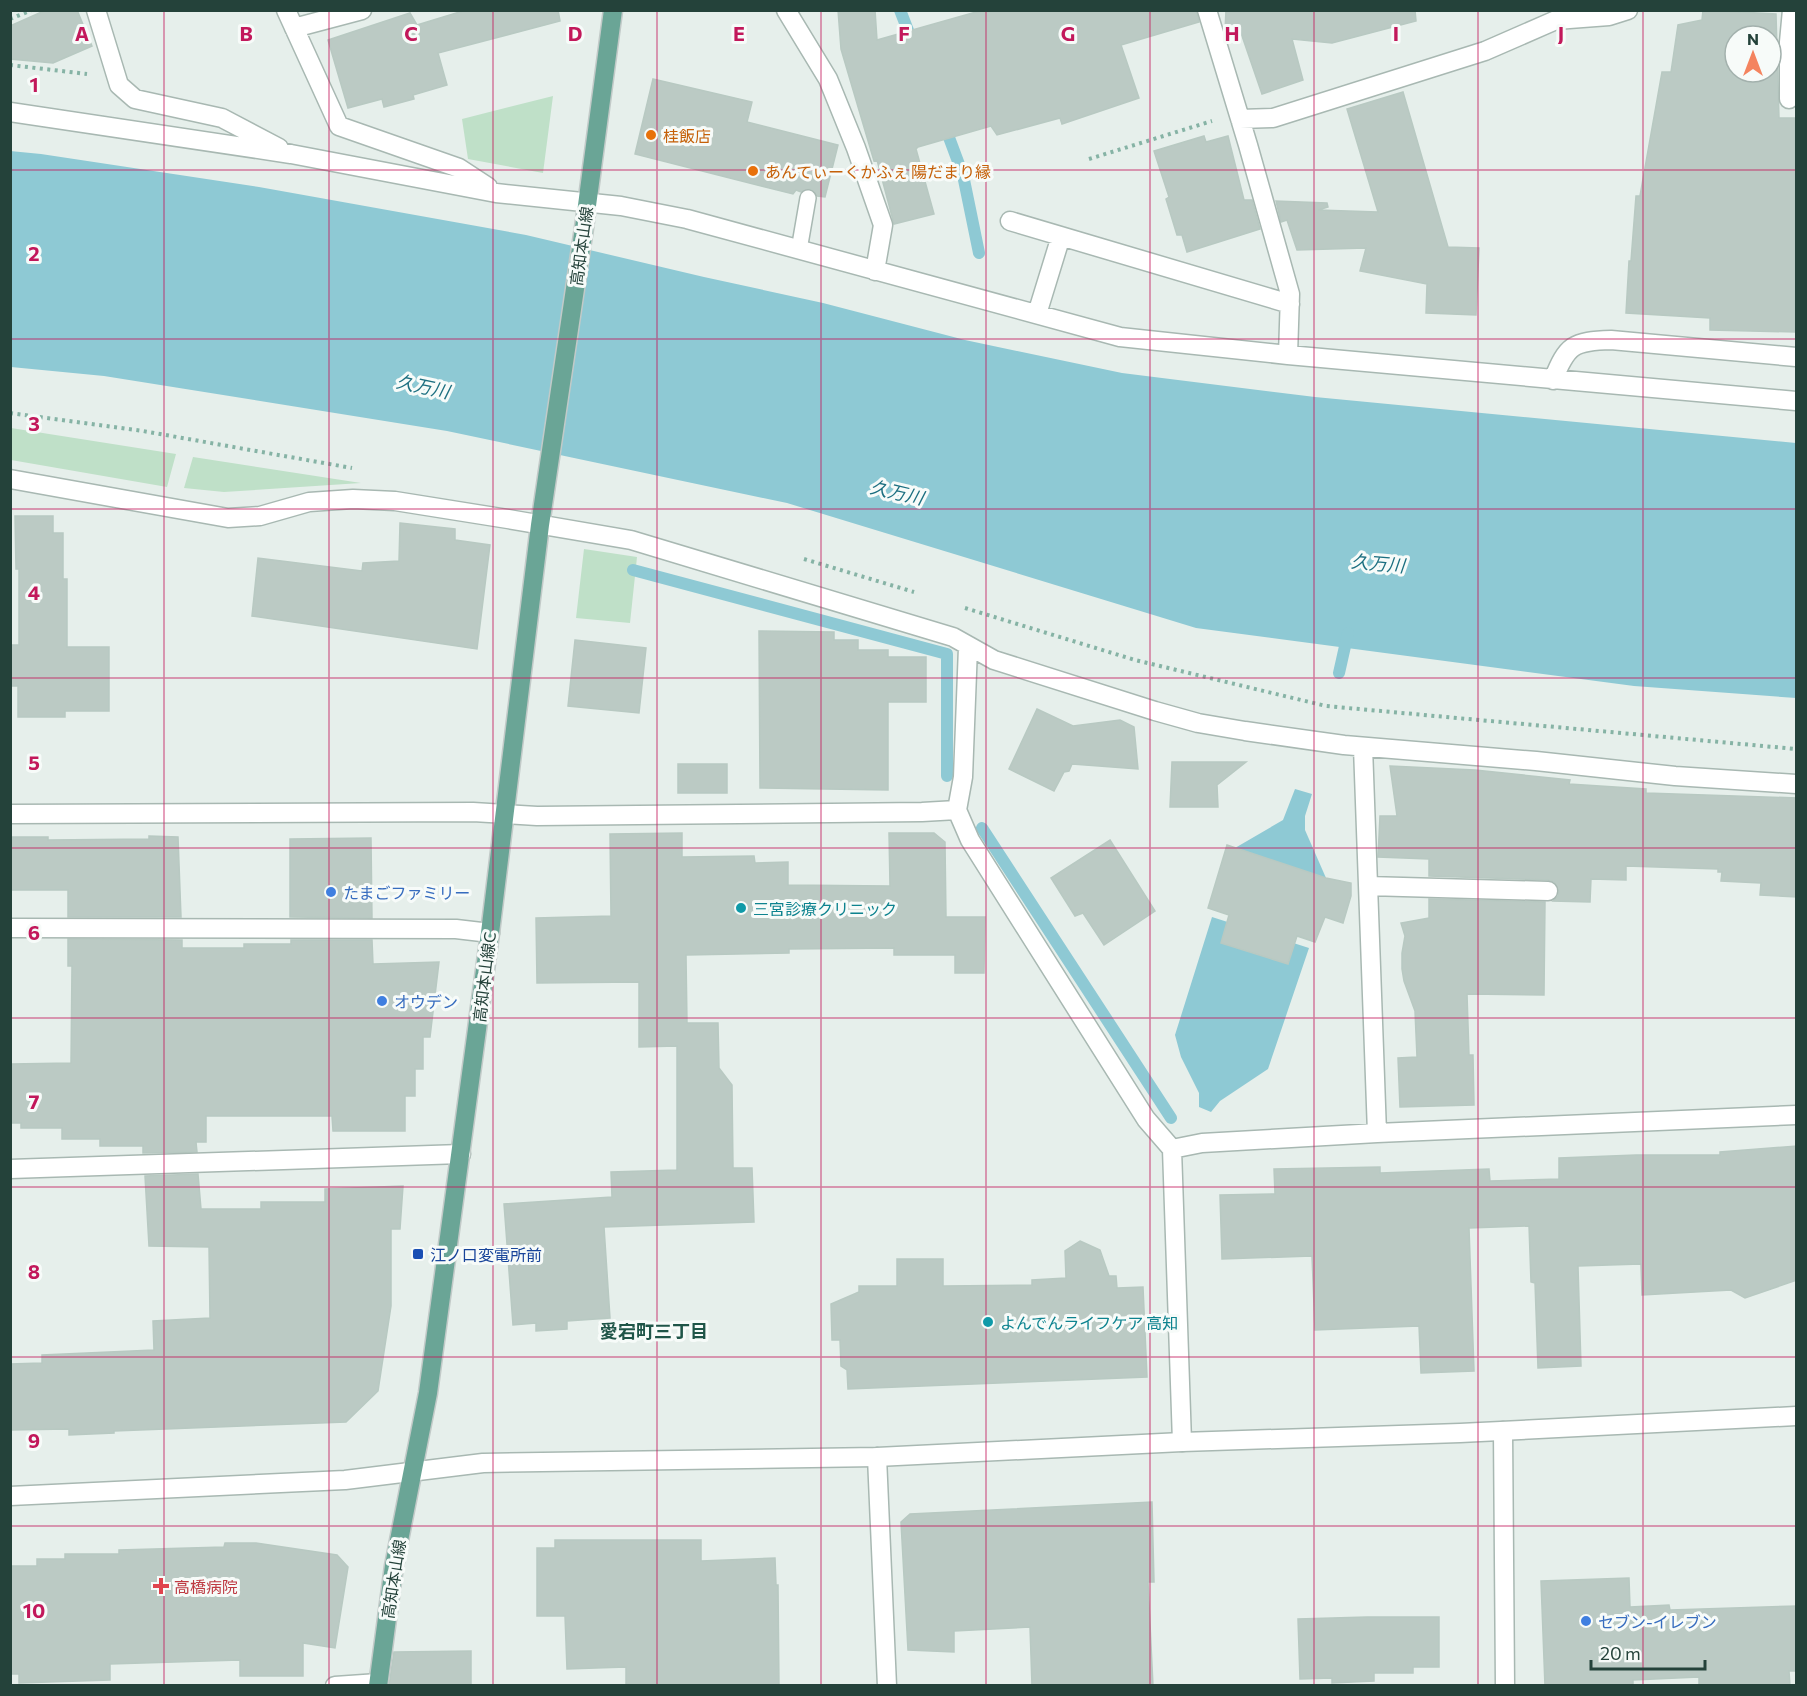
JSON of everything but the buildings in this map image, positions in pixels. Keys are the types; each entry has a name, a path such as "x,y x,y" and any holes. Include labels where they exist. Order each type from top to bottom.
{"main road":[{"name":"高知本山線","path":"548,481 612,10"},
{"name":"高知本山線C","path":"411,1473 428,1394 506,813 540,525 548,481"},
{"name":"高知本山線","path":"378,1684 394,1566 411,1473"}],"street":[{"path":"96,10 119,85 135,99 222,118 291,154"},
{"path":"286,10 339,126 459,168 496,193"},
{"path":"294,28 362,10"},
{"path":"786,10 828,79 856,148 883,225 875,271"},
{"path":"1207,10 1290,294 1288,355"},
{"path":"1240,119 1259,120 1284,114 1485,51 1557,20 1610,16 1628,10"},
{"path":"1789,99 1789,42 1792,10"},
{"path":"10,112 291,154 496,193 621,206 687,219 1120,337 1288,355 1797,401"},
{"path":"1010,221 1290,304"},
{"path":"1037,314 1061,236"},
{"path":"1553,380 1563,355 1570,348 1595,340 1797,357"},
{"path":"10,480 228,518 260,516 309,502 353,499 395,501 631,540 953,637 994,660 1198,723 1295,739 1363,747 1536,761 1675,776 1797,784"},
{"path":"969,647 963,777 957,810 970,840 1146,1119 1172,1149 1182,1442"},
{"path":"1363,747 1377,1133"},
{"path":"10,814 506,813 537,816 922,813 957,810"},
{"path":"1368,886 1548,891"},
{"path":"10,928 456,929 490,933"},
{"path":"1172,1149 1202,1143 1377,1133 1797,1115"},
{"path":"10,1169 461,1154"},
{"path":"10,1496 345,1479 483,1463 877,1457 1182,1442 1503,1431 1797,1416"},
{"path":"1503,1431 1505,1686"},
{"path":"877,1457 887,1686"},
{"path":"335,1686 378,1684"}],"lane":[{"path":"800,250 808,198"}],"path":[{"path":"10,19 32,10"},
{"path":"10,65 117,78"},
{"path":"1089,159 1210,121 1240,119"},
{"path":"10,413 143,431 363,470"},
{"path":"799,558 924,595"},
{"path":"958,606 1135,660 1326,706 1797,749"}],"green space":[{"path":"553,96 543,173 468,159 462,119"},
{"path":"10,428 176,454 167,487 11,460"},
{"path":"193,457 361,483 224,492 184,488"},
{"path":"584,549 637,557 630,623 576,618"}],"water":[{"name":"久万川","path":"10,151 259,187 526,235 823,303 965,340 1122,373 1315,397 1796,443 1796,698 1634,686 1196,628 787,503 447,431 104,376 11,367"},
{"path":"1295,789 1312,794 1305,816 1305,830 1326,878 1235,848 1283,820"},
{"path":"1212,917 1309,948 1268,1069 1220,1101 1211,1112 1199,1107 1199,1093 1181,1057 1175,1035"}],"waterway":[{"path":"900,10 914,46"},
{"path":"944,124 963,175 979,253"},
{"path":"633,570 947,654 947,776"},
{"path":"1339,673 1348,633"},
{"path":"982,828 1171,1118"}],"place":[{"name":"桂飯店","path":"651,135"},
{"name":"あんてぃーくかふぇ 陽だまり縁","path":"753,171"},
{"name":"たまごファミリー","path":"331,892"},
{"name":"三宮診療クリニック","path":"741,908"},
{"name":"オウデン","path":"382,1001"},
{"name":"江ノ口変電所前","path":"418,1254"},
{"name":"よんでんライフケア 高知","path":"988,1322"},
{"name":"高橋病院","path":"161,1586"},
{"name":"セブン-イレブン","path":"1586,1621"}],"district":[{"name":"愛宕町三丁目","path":"654,1331"}]}
